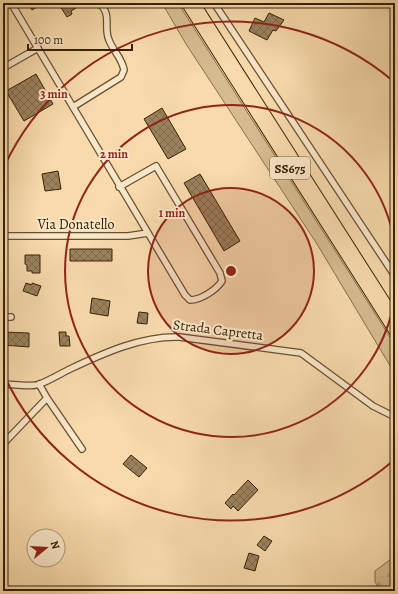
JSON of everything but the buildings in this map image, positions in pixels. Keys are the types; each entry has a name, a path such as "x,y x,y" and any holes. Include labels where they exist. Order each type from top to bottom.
{"highway":[{"name":"SS675","path":"186,3 395,333"},
{"name":"SS675","path":"195,3 395,318"}],"street":[{"path":"11,3 119,187 185,295 190,300 196,300 218,287 222,281 220,273 156,166 119,187"},
{"path":"73,107 121,76 124,70 123,62 108,39 107,17 105,10 98,3"},
{"path":"214,3 395,276"},
{"path":"3,68 38,48"},
{"name":"Via Donatello","path":"3,236 128,236 148,233"},
{"path":"3,317 11,317"},
{"name":"Strada Capretta","path":"3,384 29,386 39,384 94,358 143,340 165,336 179,336 301,353 374,406 395,417"},
{"path":"39,384 82,449"},
{"path":"3,444 47,398"}],"green space":[{"path":"162,3 178,3 395,345 395,374 317,244 186,44"},
{"path":"395,556 395,591 381,591 375,582 375,571"}]}
